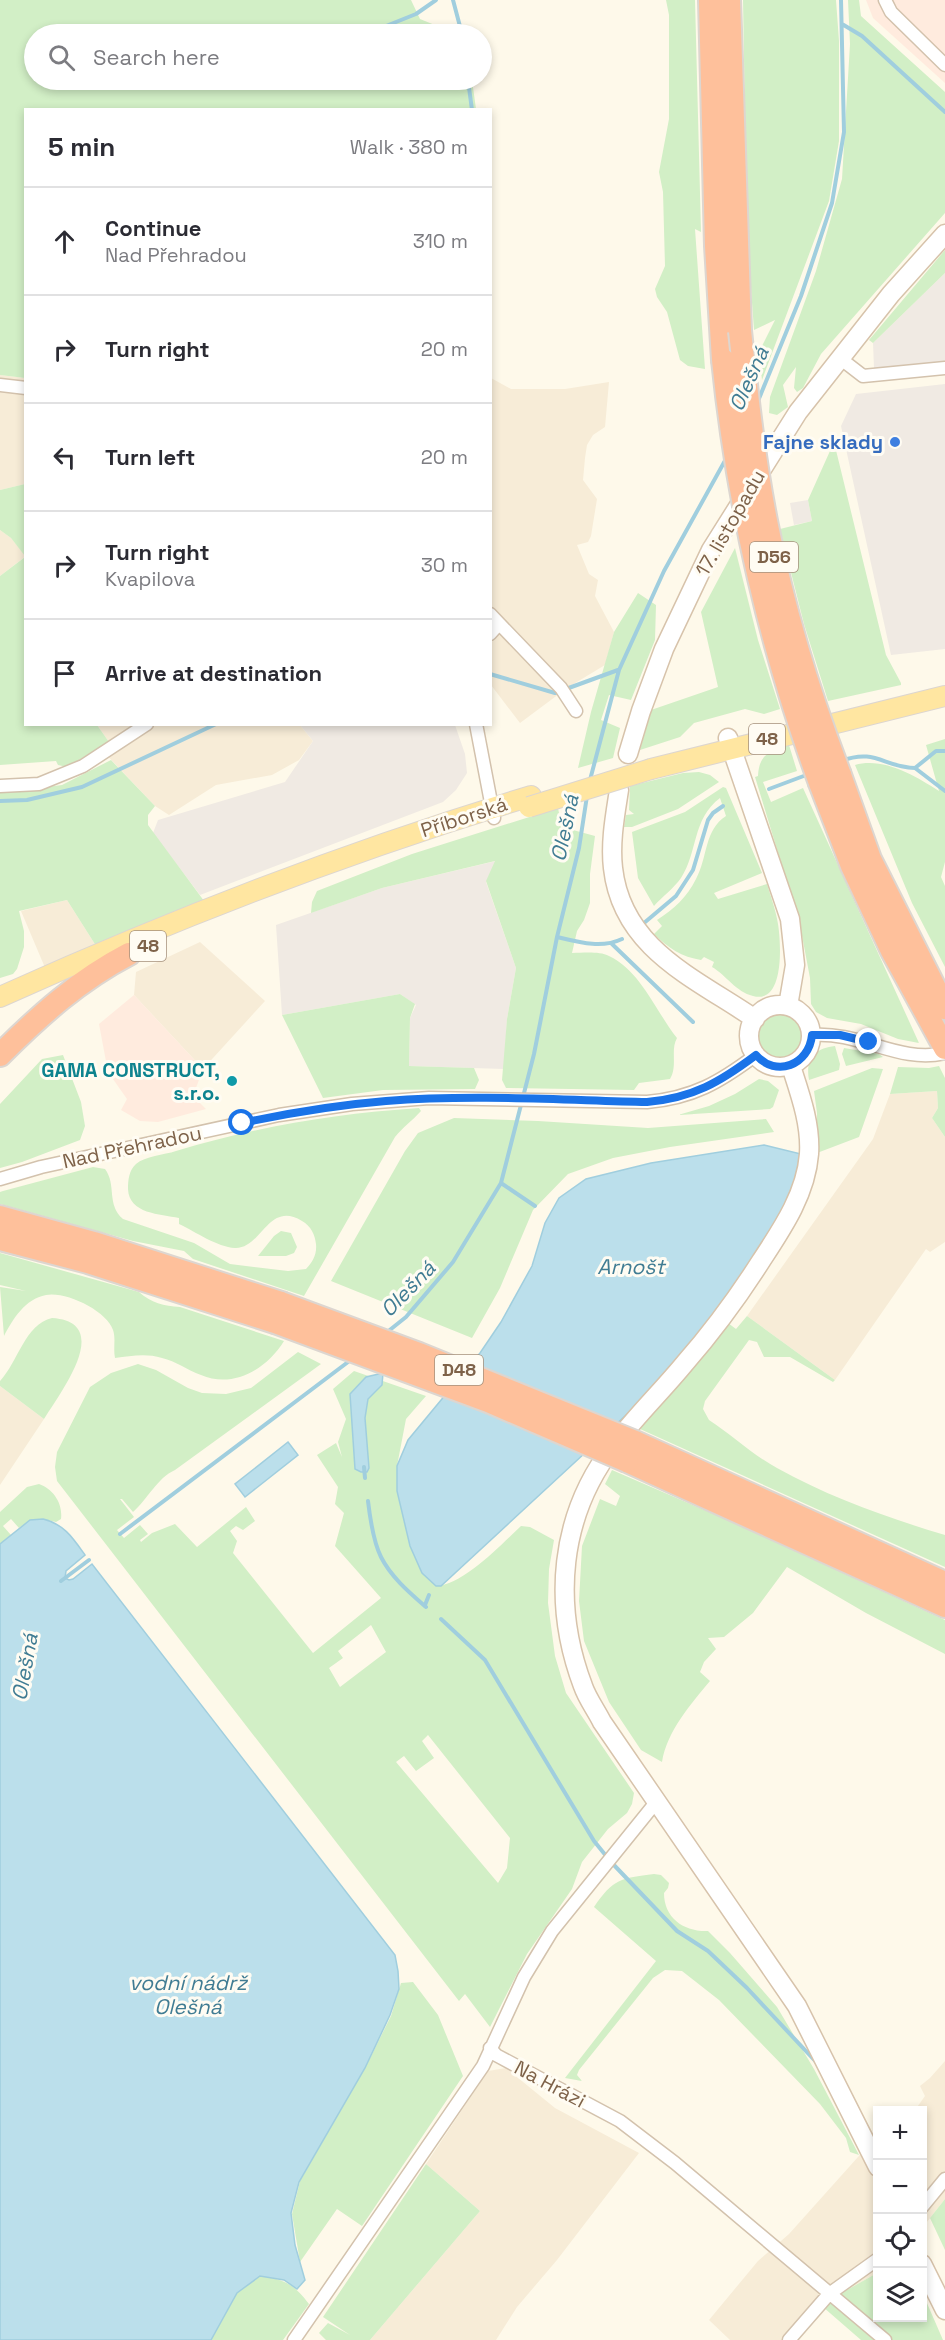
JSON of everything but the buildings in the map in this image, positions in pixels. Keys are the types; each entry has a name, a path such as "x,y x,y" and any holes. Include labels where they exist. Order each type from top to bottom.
{"highway":[{"name":"D56","path":"710,0 716,242 723,360 739,488 758,582 786,684 830,779"},
{"name":"D56","path":"729,0 740,331 753,443 778,578 806,678 852,866 932,997 945,1048"},
{"path":"0,1055 34,1020 69,991 129,954"},
{"name":"D48","path":"0,1217 94,1243 278,1312"},
{"name":"D48","path":"0,1239 278,1312 419,1354 631,1452 945,1606"},
{"name":"D48","path":"631,1452 945,1583"}],"main road":[{"name":"17. listopadu","path":"627,754 664,649 711,550 798,411 891,294 945,234"},
{"name":"Příborská","path":"0,998 290,876 652,764 881,699 945,687"},
{"name":"Příborská","path":"729,743 945,696"},
{"path":"729,743 789,920 795,965 788,1006"},
{"path":"619,790 614,830 613,868 619,897 632,925 656,953 755,1019"},
{"name":"Příborská","path":"0,998 129,954 294,887 493,813"},
{"path":"773,1006 788,1006 805,1017 812,1035 806,1054 791,1066 772,1066 761,1061 756,1055 749,1038 755,1019 760,1013 773,1006"},
{"path":"791,1066 807,1119 809,1144 803,1183 790,1215 726,1312 613,1446 594,1474 580,1503 565,1560 565,1614 571,1649 584,1688 602,1722 797,2006 874,2160"},
{"path":"924,2268 945,2310"}],"street":[{"path":"885,0 891,12 945,65"},
{"path":"841,359 863,376 945,368"},
{"path":"0,385 24,388"},
{"path":"492,616 561,688 576,711"},
{"path":"492,632 499,624"},
{"path":"0,786 39,784 83,766 144,726"},
{"path":"476,726 493,813"},
{"path":"812,1035 854,1038 912,1055 945,1053"},
{"name":"Nad Přehradou","path":"6,1178 51,1165 316,1108 388,1100 502,1099 647,1102 670,1100 695,1093 715,1083 756,1055"},
{"path":"294,2340 483,2066 524,1977 552,1931 602,1866 657,1801"},
{"name":"Na Hrázi","path":"490,2048 496,2055 620,2121 675,2163 885,2340"},
{"path":"927,2201 945,2179"},
{"path":"789,2340 829,2294 873,2263"}],"shaded area":[{"path":"866,0 945,0 945,83 873,18"},
{"path":"945,273 945,364 874,368 873,343"},
{"path":"0,375 24,378 24,484 0,490"},
{"path":"492,379 511,389 565,389 609,382 605,427 593,435 587,445 585,458 583,480 597,499 591,536 588,542 577,545 589,574 598,580 595,596 614,632 605,665 567,688 520,723 492,686 492,641 496,637 492,626"},
{"path":"945,384 945,649 891,655 841,426 856,394"},
{"path":"808,500 812,521 794,525 790,503"},
{"path":"0,530 11,538 24,554 24,558 0,576"},
{"path":"98,726 301,726 313,741 299,760 272,775 216,785 169,815 155,806 100,748 109,742"},
{"path":"301,726 455,726 465,754 467,773 456,790 443,802 200,895 153,833 158,820 285,782 313,741"},
{"path":"496,861 486,882 516,968 507,1019 504,1069 409,1066 410,1018 416,1005 400,994 282,1015 276,925 382,888"},
{"path":"67,900 98,949 46,970 21,911"},
{"path":"200,942 265,1001 203,1069 134,995 136,972"},
{"path":"134,995 203,1069 193,1096 206,1109 158,1122 140,1121 121,1110 127,1099 108,1072 99,1024"},
{"path":"937,1091 938,1108 932,1118 945,1137 945,1242 930,1252 926,1249 835,1380 747,1316 873,1139 890,1094"},
{"path":"0,1386 44,1419 0,1485"},
{"path":"945,2061 945,2199 927,2222 927,2106 918,2106 925,2096 920,2086"},
{"path":"506,2068 555,2108 639,2153 557,2260 517,2307 496,2340 370,2340 480,2211 426,2164 488,2071"},
{"path":"873,2140 873,2275 840,2294 823,2307 793,2340 730,2340 709,2320 758,2261 789,2234"}],"green space":[{"path":"0,0 411,0 420,19 432,24 24,24 24,90 473,90 476,108 24,108 24,378 0,375"},
{"path":"666,0 695,0 701,232 695,229 705,369 688,366 680,360 667,312 657,297 655,289 665,266 663,192 659,172 669,119 669,15"},
{"path":"743,0 836,0 839,41 839,141 829,201 762,380 759,352 775,320 754,330 747,233"},
{"path":"848,0 859,0 861,16 945,92 945,213 821,354 803,388 797,392 794,388 796,367 783,385 788,407 777,415 769,413 770,397 816,271 842,179 850,44"},
{"path":"945,250 945,273 873,343 869,340"},
{"path":"834,442 886,655 901,685 828,701 804,624 780,529 812,521 808,500"},
{"path":"24,484 24,555 11,538 0,530 0,490"},
{"path":"735,548 758,640 780,709 764,714 745,709 694,723 680,737 640,750 651,710 718,687 701,612"},
{"path":"24,558 24,726 98,726 109,742 67,767 58,765 56,761 0,765 0,576"},
{"path":"638,593 656,605 655,640 631,700 609,695 601,720 620,728 613,758 578,768 614,632"},
{"path":"945,739 945,862 941,877 945,886 945,967 912,903 855,765 877,764 899,769 939,791 926,745"},
{"path":"789,745 797,771 763,782 771,802 803,788 919,1043 898,1039 861,1024 827,1018 816,1012 811,1004 810,978 800,925 755,777 758,776 763,758 767,754"},
{"path":"111,760 155,806 148,815 148,825 207,905 98,949 67,900 19,911 24,931 24,947 17,969 13,974 0,978 0,793 62,785"},
{"path":"699,772 710,775 719,782 678,809 632,827 624,827 626,815 634,814 629,810 630,786 683,773"},
{"path":"723,787 726,788 762,873 714,893 718,899 767,884 778,924 780,957 776,982 771,991 763,996 753,996 741,991 712,967 714,962 704,957 701,960 681,954 654,934 662,926 657,920 680,902 700,871 710,836 726,816 720,798 704,816 681,878 654,906 638,878 632,832 685,812"},
{"path":"558,808 561,823 573,830 595,836 590,874 590,903 577,931 572,953 605,954 630,971 639,982 677,1038 670,1079 639,1083 634,1090 506,1088 502,1080 507,1019 516,968 486,881 495,861 382,888 311,913 312,902 317,891 412,854"},
{"path":"400,994 415,1004 410,1018 409,1066 474,1068 479,1080 475,1089 383,1090 323,1098 282,1015"},
{"path":"781,1011 798,1018 805,1035 798,1052 781,1059 764,1052 757,1035 764,1018"},
{"path":"835,1046 840,1064 839,1070 809,1080 809,1066 813,1056 822,1049"},
{"path":"844,1048 879,1054 883,1057 846,1066 842,1054"},
{"path":"63,1055 81,1102 85,1126 80,1140 0,1168 0,1104 42,1059"},
{"path":"939,1066 945,1078 945,1137 932,1118 938,1108 937,1091 890,1094 898,1067"},
{"path":"872,1068 883,1069 859,1137 817,1153 817,1113 814,1091"},
{"path":"759,1079 768,1081 779,1090 773,1107 770,1109 678,1115 709,1106"},
{"path":"419,1108 421,1111 395,1137 304,1296 193,1259 184,1251 133,1241 0,1204 0,1192 93,1167 105,1169 109,1175 115,1207 123,1219 194,1243 230,1264 288,1271 306,1269 314,1258 316,1244 312,1231 302,1221 290,1216 281,1216 244,1246 235,1248 221,1245 179,1224 179,1218 155,1214 134,1204 128,1189 132,1169 140,1161 149,1157 267,1128 356,1114"},
{"path":"454,1118 648,1128 766,1119 774,1132 613,1158 568,1174 533,1210 500,1288 472,1338 331,1281 405,1151 418,1133"},
{"path":"281,1231 291,1233 297,1247 294,1253 286,1256 258,1256 274,1236"},
{"path":"0,1253 139,1292 158,1303 180,1307 284,1341 268,1360 248,1374 225,1380 213,1379 156,1356 138,1355 115,1358 113,1330 103,1316 74,1299 54,1295 39,1297 26,1305 4,1336 0,1287 26,1291 0,1285"},
{"path":"747,1316 835,1380 833,1382 790,1357 764,1357 757,1342 749,1340 705,1401 703,1409 709,1420 759,1457 797,1479 859,1506 945,1535 945,1567 640,1429 728,1323 736,1329"},
{"path":"52,1318 70,1322 80,1332 81,1345 78,1360 70,1377 44,1419 0,1386 0,1381 28,1336 43,1322"},
{"path":"298,1352 321,1364 169,1474 133,1512 120,1499 134,1517 117,1530 124,1538 140,1525 148,1534 140,1540 141,1542 152,1533 175,1524 197,1547 246,1507 255,1521 243,1530 236,1526 230,1531 237,1541 233,1553 313,1653 381,1598 335,1546 344,1513 335,1504 338,1487 317,1455 336,1443 342,1457 338,1442 346,1419 333,1389 354,1371 426,1396 406,1419 397,1466 397,1491 410,1546 436,1586 458,1579 469,1572 521,1526 530,1527 554,1540 549,1569 548,1603 555,1656 566,1693 634,1793 627,1813 608,1829 582,1862 572,1889 527,1954 490,2027 465,1994 459,2001 57,1481 55,1467 57,1452 90,1387 111,1373 138,1364 156,1370 202,1393 226,1394 251,1388","holes":["371,1625 386,1652 340,1687 329,1668 343,1658 338,1651","428,1735 510,1838 507,1868 498,1883 396,1762 404,1756 416,1771 434,1758 422,1741"]},
{"path":"612,1470 732,1522 945,1620 945,1654 866,1613 787,1567 753,1613 724,1637 708,1638 716,1649 704,1662 700,1672 710,1681 674,1729 662,1762 641,1750 609,1702 584,1641 579,1601 582,1546 600,1499 616,1506 620,1496 605,1484"},
{"path":"39,1484 49,1489 56,1497 59,1502 61,1519 56,1522 32,1521 19,1528 11,1519 3,1526 11,1535 0,1544 0,1512 27,1487"},
{"path":"661,1875 669,1883 664,1893 665,1902 677,1922 691,1929 708,1931 777,2007 814,2069 859,2155 850,2152 846,2138 820,2104 719,2000 682,1971 665,1970 653,1978 579,2070 577,2075 582,2081 565,2078 656,1961 594,1907 613,1885 633,1877"},
{"path":"413,1982 438,2015 463,2076 362,2226 337,2209 300,2262 292,2214 300,2181 365,2068 391,2016 401,1983"},
{"path":"426,2164 480,2211 370,2340 326,2340 319,2333 328,2323 350,2335 323,2317"},
{"path":"945,2199 945,2250 930,2218"},
{"path":"873,2275 873,2322 927,2322 927,2303 943,2340 861,2340 823,2307 840,2294"},
{"path":"260,2276 288,2284 298,2291 309,2304 283,2340 211,2340 237,2293"}],"water":[{"name":"Arnošt","path":"764,1145 801,1154 795,1181 783,1212 740,1279 699,1334 638,1404 441,1586 436,1586 422,1573 410,1546 397,1491 397,1466 408,1440 480,1353 501,1322 532,1266 545,1223 559,1198 586,1179 651,1163"},
{"path":"383,1373 382,1385 368,1399 365,1418 369,1468 367,1472 361,1472 355,1469 350,1394 366,1377"},
{"path":"288,1442 298,1455 245,1497 235,1484"},
{"name":"vodní nádrž Olešná","path":"43,1519 62,1528 85,1555 66,1571 65,1578 73,1579 92,1564 395,1955 399,1989 390,2015 365,2068 299,2182 291,2213 295,2245 305,2280 297,2289 284,2280 260,2276 237,2293 211,2340 0,2340 0,1544 30,1520"}],"waterway":[{"path":"391,24 416,14 436,0"},
{"path":"453,0 459,24"},
{"name":"Olešná","path":"758,401 801,296 832,203 844,132 841,0"},
{"path":"842,24 862,36 945,112"},
{"path":"469,90 472,108"},
{"name":"Olešná","path":"590,780 619,670 664,571 727,457"},
{"path":"492,675 555,693 618,670"},
{"path":"0,801 27,800 82,787 212,726"},
{"path":"841,761 863,756 915,768 936,751 945,751"},
{"path":"915,768 945,791"},
{"path":"769,789 809,774"},
{"name":"Olešná","path":"386,1333 406,1317 453,1262 501,1183 534,1054 557,937 579,848 587,796"},
{"path":"644,923 676,896 693,870 708,820 723,806"},
{"path":"557,937 598,944 622,939"},
{"path":"612,944 693,1022"},
{"path":"501,1183 535,1206"},
{"name":"Olešná","path":"120,1534 352,1359"},
{"path":"364,1467 365,1478"},
{"path":"368,1501 374,1537 381,1557 395,1578 426,1607"},
{"name":"Olešná","path":"61,1581 89,1560"},
{"path":"425,1605 429,1595"},
{"path":"441,1619 485,1660 594,1841 607,1857"},
{"path":"612,1863 677,1931 708,1951 747,1988 818,2064"}],"place":[{"name":"Fajne sklady","path":"895,442"},
{"name":"GAMA CONSTRUCT, s.r.o.","path":"232,1081"}],"route":[{"path":"242,1123 316,1108 388,1100 429,1098 647,1102 670,1100 695,1093 715,1083 756,1055 761,1061 772,1066 791,1066 806,1054 812,1035 840,1035 869,1042"}]}
